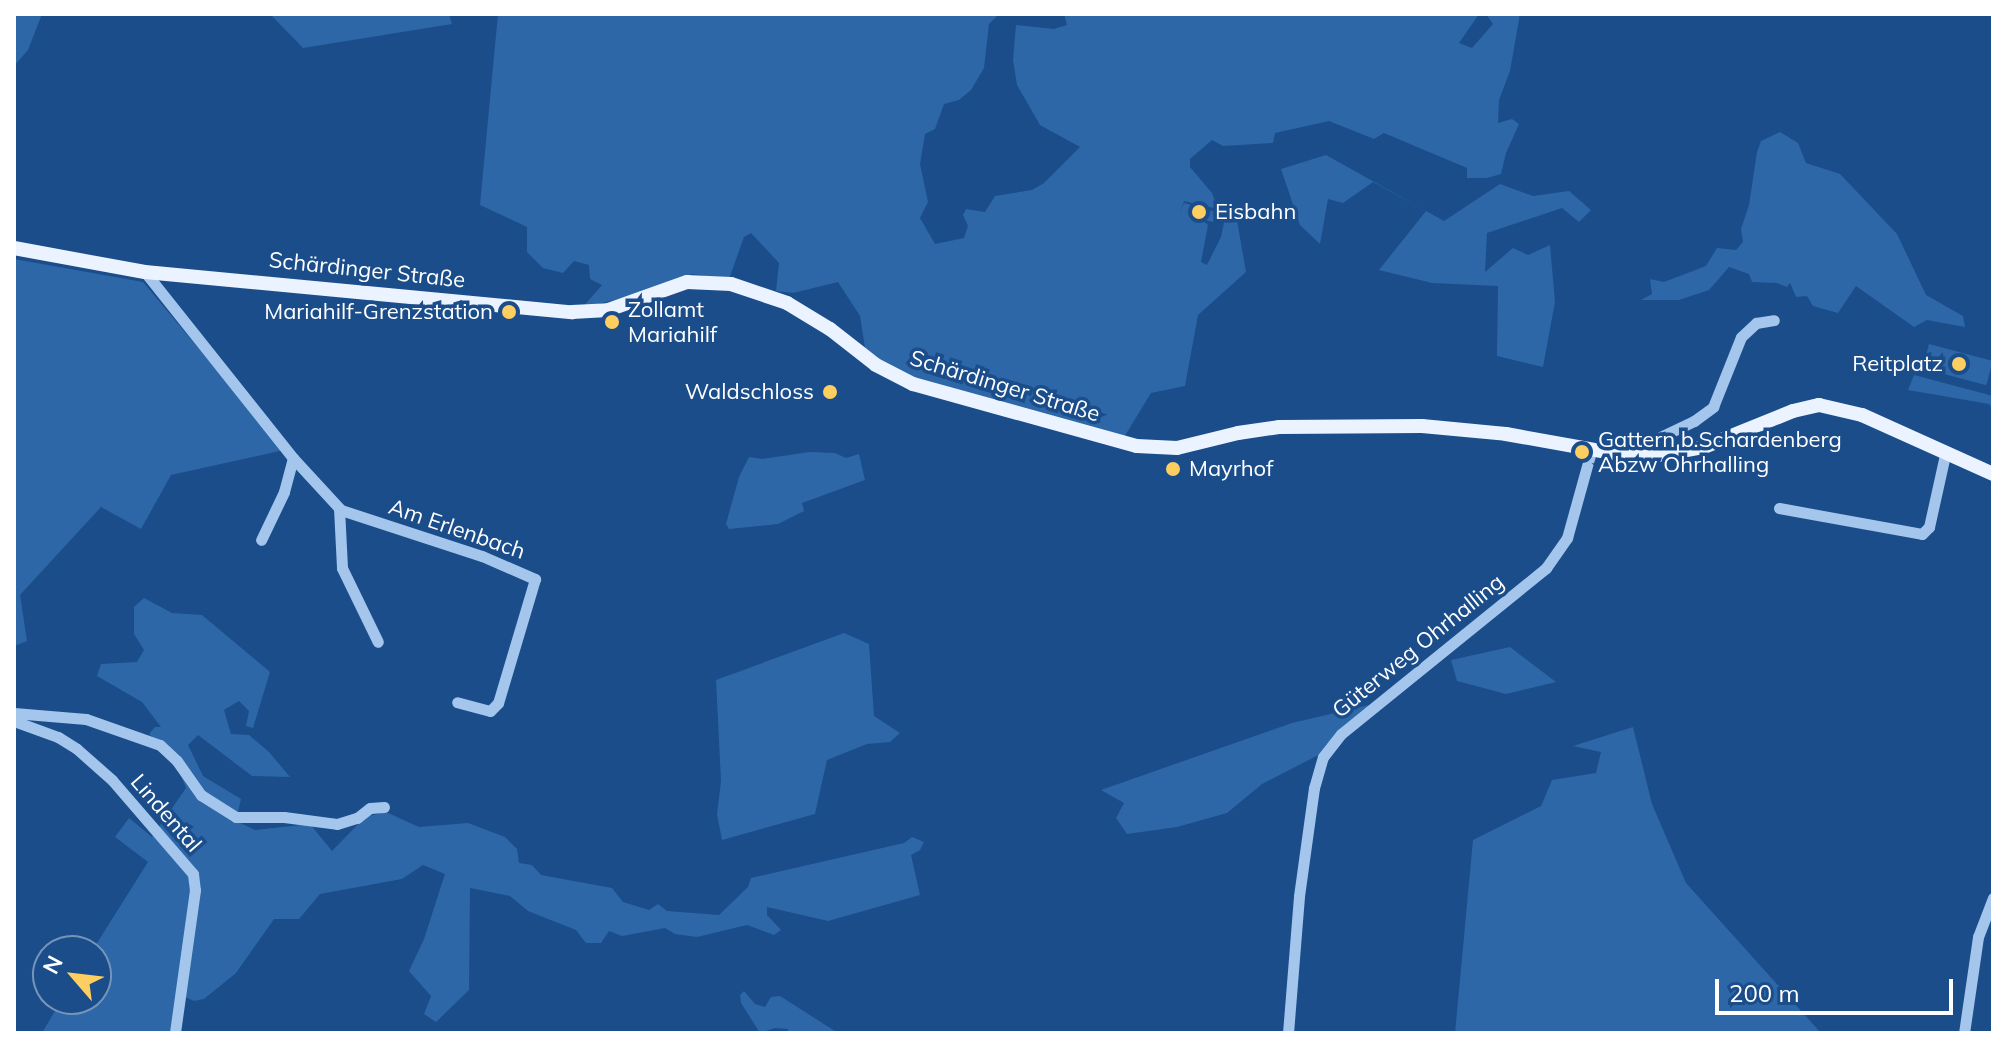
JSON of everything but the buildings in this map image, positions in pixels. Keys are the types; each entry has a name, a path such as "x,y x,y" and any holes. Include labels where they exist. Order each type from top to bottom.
{"main road":[{"name":"Schärdinger Straße","path":"14,248 145,272 572,312 608,310 687,282 731,284 774,295 830,329 882,369 913,384 1137,446 1177,448 1279,427 1387,426 1455,428 1628,456 1654,456 1704,447 1781,416 1819,405 1854,412 1993,474"}],"street":[{"path":"145,272 293,458 284,492 261,540"},
{"path":"1628,456 1633,450 1694,421 1713,407 1741,337 1756,323 1774,320"},
{"name":"Güterweg Ohrhalling","path":"1288,1033 1299,896 1314,788 1323,757 1341,734 1546,568 1567,538 1592,448"},
{"path":"1779,508 1922,534 1929,527 1945,455"},
{"name":"Am Erlenbach","path":"293,458 339,508 522,571 535,579 498,703 490,711 457,702"},
{"path":"339,508 342,568 378,642"},
{"path":"14,713 86,719 160,745 177,761 201,795 236,817 284,817 337,824 357,818 370,808 384,807"},
{"name":"Lindental","path":"14,721 58,737 77,749 112,780 193,874 195,890 175,1033"},
{"path":"1964,1033 1975,947 1993,898"}],"shaded area":[{"path":"14,14 42,14 28,50 14,66"},
{"path":"270,14 449,14 452,24 303,48"},
{"path":"498,14 999,14 989,24 984,68 971,90 959,100 944,104 935,129 925,134 920,164 928,202 920,218 935,244 964,238 968,226 963,215 966,209 985,212 995,196 1032,190 1044,183 1080,147 1040,125 1017,85 1013,60 1016,25 1054,29 1067,25 1064,14 1479,14 1459,43 1472,48 1493,24 1486,14 1520,14 1510,71 1499,100 1498,123 1512,119 1519,124 1506,153 1501,174 1487,178 1467,178 1467,168 1384,133 1374,139 1329,121 1275,133 1273,143 1223,146 1212,140 1190,159 1190,167 1212,193 1218,209 1184,201 1180,213 1184,203 1216,212 1213,222 1201,219 1208,225 1201,262 1207,265 1221,237 1225,218 1236,215 1246,272 1198,315 1185,386 1151,393 1123,439 892,372 865,348 860,316 838,282 793,293 776,291 779,263 751,233 744,237 729,279 692,274 642,293 582,308 602,285 590,279 589,265 574,261 563,273 543,268 527,252 527,227 480,205"},
{"path":"1780,132 1798,143 1806,163 1840,174 1897,234 1926,295 1963,316 1965,327 1927,320 1914,327 1856,286 1838,313 1813,306 1807,296 1796,297 1790,283 1787,287 1777,283 1752,282 1749,274 1729,267 1709,290 1679,300 1641,300 1652,294 1650,279 1664,282 1706,266 1717,248 1736,250 1743,242 1741,229 1749,205 1757,152 1761,141"},
{"path":"1326,155 1444,221 1500,184 1533,196 1569,191 1591,210 1579,222 1562,208 1487,233 1485,272 1513,248 1528,255 1550,245 1555,302 1543,367 1497,356 1498,286 1432,283 1379,270 1426,211 1373,182 1343,203 1328,199 1320,244 1300,225 1281,169"},
{"path":"14,259 143,282 284,450 171,475 141,529 101,507 20,595 27,641 14,646"},
{"name":"Reitplatz","path":"1929,344 1993,361 1986,385 1923,368"},
{"path":"1914,375 1993,396 1993,410 1989,404 1908,390"},
{"path":"810,452 835,453 846,458 859,454 865,480 802,503 804,511 778,524 729,529 726,524 739,477 749,457 762,459"},
{"path":"144,598 172,613 202,615 270,672 253,728 246,726 249,711 239,701 224,710 231,734 249,735 269,752 290,777 252,776 198,735 188,745 203,776 241,799 236,821 255,830 310,824 332,851 365,817 386,812 419,827 468,823 505,837 517,849 519,863 532,865 541,875 612,888 623,902 649,910 658,904 667,911 719,915 748,887 751,878 904,843 912,837 924,842 920,850 911,855 920,895 828,921 767,907 767,915 781,930 774,935 747,925 697,937 675,934 665,928 622,936 609,931 601,943 586,943 576,930 528,911 510,896 470,888 469,990 436,1022 424,1014 431,996 409,971 424,939 445,874 423,865 402,879 320,894 299,919 274,919 236,973 204,999 194,1001 185,997 187,922 171,1033 42,1033 53,1015 112,1015 112,935 102,935 148,862 115,837 129,818 152,837 186,788 173,756 149,734 155,727 161,727 142,702 97,676 101,664 137,662 144,650 134,634 134,607"},
{"path":"844,633 869,644 874,716 900,733 890,742 867,744 827,760 815,814 722,840 717,814 721,781 716,680"},
{"path":"1510,647 1556,682 1506,694 1457,681 1451,660"},
{"path":"1373,704 1332,748 1262,784 1227,813 1177,827 1127,834 1116,818 1124,803 1101,790 1292,723"},
{"path":"1633,727 1652,804 1686,883 1821,1033 1455,1033 1473,840 1541,806 1552,780 1596,773 1601,752 1573,746"},
{"path":"744,991 755,1004 765,1007 771,997 780,996 838,1033 788,1033 788,1029 775,1028 760,1033 741,1003 740,995"}],"place":[{"name":"Eisbahn","path":"1199,212"},
{"name":"Mariahilf-Grenzstation","path":"509,312"},
{"name":"Zollamt Mariahilf","path":"612,322"},
{"name":"Reitplatz","path":"1959,364"},
{"name":"Waldschloss","path":"830,392"},
{"name":"Gattern b.Schardenberg Abzw Ohrhalling","path":"1582,452"},
{"name":"Mayrhof","path":"1173,469"}]}
